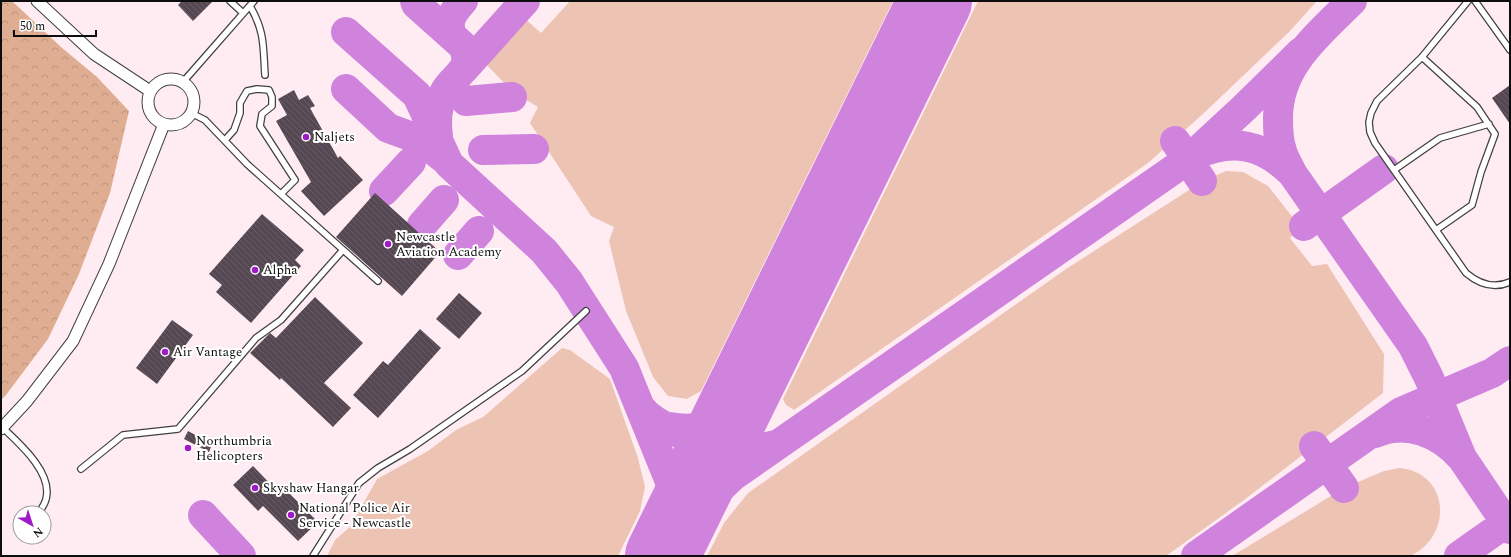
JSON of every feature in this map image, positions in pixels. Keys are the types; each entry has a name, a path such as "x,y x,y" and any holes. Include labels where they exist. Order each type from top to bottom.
{"street":[{"path":"37,1 94,54 150,91"},
{"path":"174,79 183,82 190,88 193,96 194,104 192,113 180,123 172,125 164,124 156,120 151,114 148,99 150,91 156,84 165,80 174,79"},
{"path":"2,428 27,401 73,341 110,264 164,124"}],"lane":[{"path":"230,1 243,13"},
{"path":"1468,1 1422,57 1381,96 1371,113 1370,132 1375,143 1461,266 1471,277 1486,284 1496,286 1510,282"},
{"path":"1475,1 1510,50"},
{"path":"183,82 252,3 262,33 266,75"},
{"path":"1422,57 1477,107 1495,134 1480,172 1472,205 1436,230"},
{"path":"225,140 234,130 240,114 240,103 247,91 257,89 269,90 272,97 272,106 262,114 260,126 295,180 281,194"},
{"path":"192,113 205,120 247,164 378,281"},
{"path":"1394,170 1440,138 1489,124"},
{"path":"81,469 123,435 178,429 256,338 281,320 343,250"},
{"path":"313,556 359,483 378,468 410,449 522,370 586,311"},
{"path":"2,428 43,472 47,487 46,499 43,505"}],"shaded area":[{"path":"570,1 893,1 701,391 687,399 668,396 653,377 626,311 609,241 614,227 591,216 530,123 538,107 513,92 483,61 523,17 541,33"},
{"path":"978,1 1317,1 1289,32 1204,113 1148,163 794,410 786,405 783,399"},
{"path":"1226,171 1243,172 1268,186 1301,228 1290,238 1312,266 1327,264 1384,354 1383,393 1244,500 1166,556 707,556 724,523 748,493 1066,269 1203,181"},
{"path":"562,348 570,350 610,379 638,458 645,487 640,511 618,556 327,556 335,540 350,527 377,479 428,451 456,430 483,417"},
{"path":"1399,468 1413,471 1424,477 1433,486 1438,497 1440,509 1439,521 1434,533 1426,545 1411,556 1232,556 1344,488 1384,471"}],"green space":[{"path":"1,1 12,1 61,47 97,77 129,111 110,193 79,274 48,339 1,400"}],"building":[{"path":"182,1 213,1 193,21 178,5"},
{"path":"1510,85 1510,124 1492,98"},
{"path":"294,90 299,100 308,95 315,106 310,108 338,158 340,156 363,180 324,216 301,191 311,182 276,121 287,115 278,99"},
{"name":"Newcastle Aviation Academy","path":"375,193 440,252 402,296 336,237"},
{"name":"Alpha","path":"262,214 304,250 295,260 301,266 251,323 216,292 222,285 209,274"},
{"path":"459,293 482,313 459,339 436,319"},
{"path":"315,297 363,343 324,383 351,408 333,427 281,378 280,380 250,353 270,333 276,338"},
{"name":"Air Vantage","path":"172,320 193,335 157,384 136,368"},
{"path":"420,329 441,348 378,418 353,395 383,361 388,365"},
{"name":"Northumbria Helicopters","path":"188,431 212,444 209,452 184,439"},
{"path":"253,466 279,493 284,488 318,522 298,541 263,506 258,511 233,485"}],"taxiway":[{"path":"415,1 416,4 463,46 466,54 465,66 449,85 440,101 437,119 438,136"},
{"path":"453,37 450,27 451,18 453,13 463,1"},
{"path":"463,70 525,1"},
{"path":"1352,1 1314,39 1292,67 1280,99 1278,134 1281,147 1292,173 1413,346 1429,378 1462,458 1510,529"},
{"path":"346,32 417,95 449,164 544,251 569,282 624,368 669,479 681,518"},
{"path":"663,553 686,521 733,476 1190,158 1301,52"},
{"path":"346,89 388,128 421,140 447,161"},
{"path":"466,101 512,97"},
{"path":"1175,141 1202,181"},
{"path":"1195,155 1222,147 1247,147 1259,150 1270,156 1292,173"},
{"path":"483,150 534,149"},
{"path":"384,191 411,162"},
{"path":"1304,226 1384,169"},
{"path":"422,225 444,200"},
{"path":"458,255 479,231"},
{"path":"1196,556 1401,412 1492,373 1510,361"},
{"path":"669,427 681,429 700,427 714,420 738,401"},
{"path":"640,407 647,415 660,424 712,446 748,449 776,445"},
{"path":"1375,433 1399,427 1422,431 1433,435 1444,442 1462,458"},
{"path":"1314,446 1344,488"},
{"path":"203,515 241,556"},
{"path":"1459,556 1510,520"}],"runway":[{"path":"662,556 935,1"}],"place":[{"name":"Naljets","path":"306,137"},
{"name":"Newcastle Aviation Academy","path":"388,244"},
{"name":"Alpha","path":"255,270"},
{"name":"Air Vantage","path":"165,352"},
{"name":"Northumbria Helicopters","path":"188,448"},
{"name":"Skyshaw Hangar","path":"255,488"},
{"name":"National Police Air Service - Newcastle","path":"291,515"}]}
